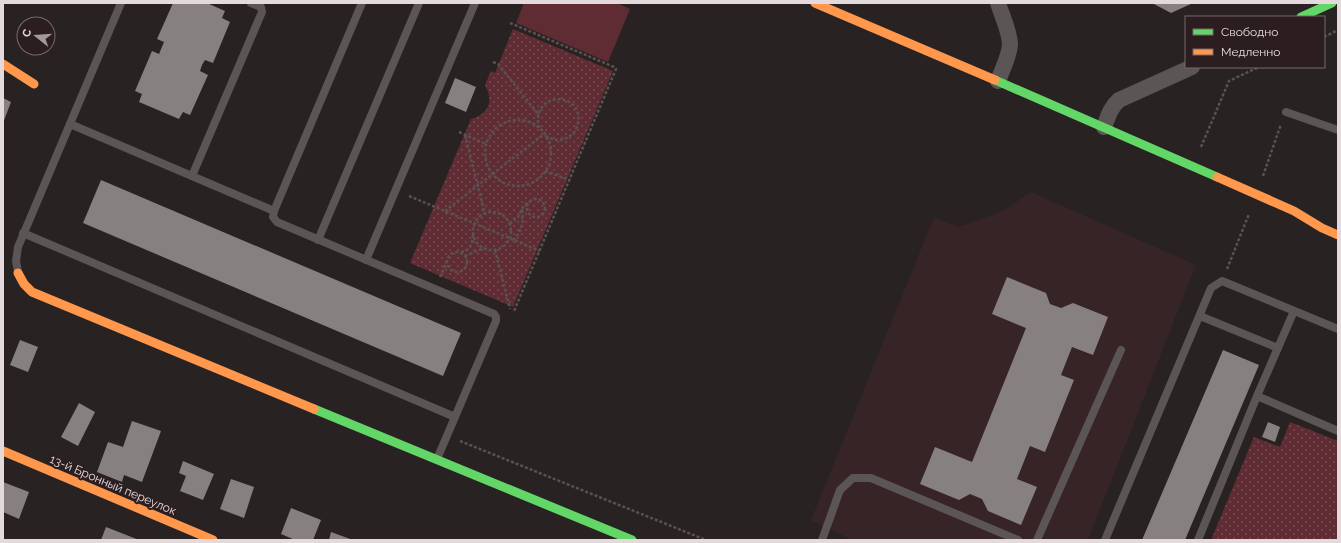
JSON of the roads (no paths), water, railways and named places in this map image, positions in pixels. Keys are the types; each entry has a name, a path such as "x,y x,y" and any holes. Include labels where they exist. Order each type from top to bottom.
{"street":[{"path":"816,3 1104,127 1294,211 1322,228 1338,235"},
{"path":"998,3 1010,44 998,81"},
{"path":"1303,16 1332,3"},
{"path":"3,64 34,84"},
{"path":"1104,127 1113,105 1118,100 1190,68"},
{"path":"18,273 24,284 32,292 632,540"},
{"name":"13-й Бронный переулок","path":"3,451 214,540"}],"lane":[{"path":"18,273 16,261 18,246 121,3"},
{"path":"192,176 262,12 261,7 251,3"},
{"path":"360,3 274,211 273,217 277,222 318,240 494,314 496,321 437,460"},
{"path":"318,240 419,3"},
{"path":"366,260 475,3"},
{"path":"1286,112 1338,130"},
{"path":"70,124 274,211"},
{"path":"23,233 455,417"},
{"path":"1105,540 1211,288 1222,281 1338,329"},
{"path":"1198,540 1257,396 1294,311"},
{"path":"1200,316 1278,348"},
{"path":"1037,540 1121,350"},
{"path":"1257,396 1338,431"},
{"path":"822,540 840,490 853,478 871,478 1018,540"}]}
